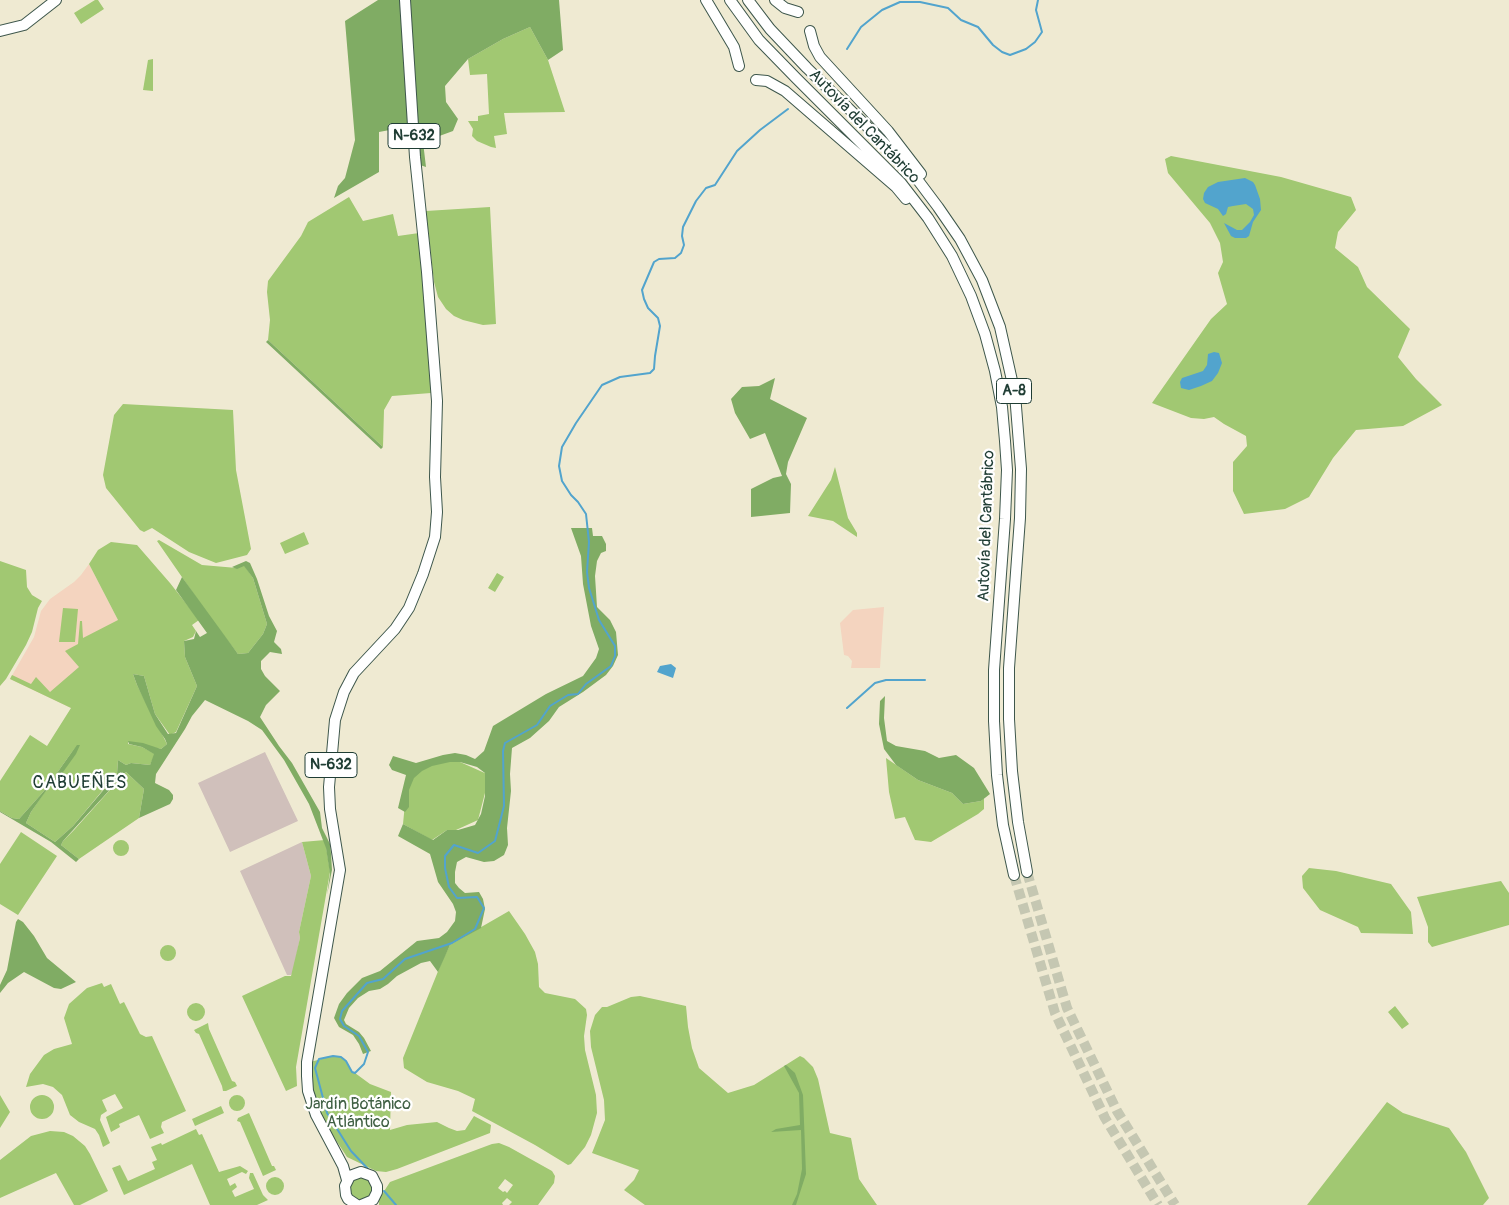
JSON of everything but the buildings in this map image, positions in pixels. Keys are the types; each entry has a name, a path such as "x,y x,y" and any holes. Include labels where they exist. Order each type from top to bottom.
{"highway":[{"path":"0,30 24,25 56,0"},
{"name":"N-632","path":"347,1180 343,1166 316,1114 308,1091 307,1076 309,1052 340,870 330,809 329,787 335,720 344,692 354,673 395,629 409,608 435,538 437,512 435,477 437,401 441,371 439,332 434,296 427,272 415,157 405,0"},
{"path":"706,0 734,47 739,66"},
{"name":"Autovía del Cantábrico","path":"730,0 759,40 901,183 938,233 952,256 971,296 985,334 995,371 1006,441 1005,519 994,670 994,721 997,775 1003,826 1014,876"},
{"name":"Autovía del Cantábrico","path":"748,0 770,29 807,68 911,171 960,239 982,280 1000,327 1015,394 1021,479 1009,668 1009,719 1018,822 1027,872"},
{"path":"775,0 785,8 798,12"},
{"path":"810,31 814,46 820,57 888,131 916,166 948,213 960,239"},
{"path":"756,80 767,81 785,91 896,187 924,220 948,259 966,297 991,371 1006,441"},
{"name":"N-632","path":"335,1150 347,1163 361,1172 367,1173 376,1181 377,1192 373,1202"},
{"path":"357,1205 351,1202 346,1195 345,1186 350,1176 361,1172"},
{"path":"361,1205 373,1202"}],"shaded area":[{"path":"89,564 118,620 85,685 71,708 10,679 34,637 41,611 50,599 74,582"},
{"path":"884,607 880,668 851,668 852,661 848,656 844,655 840,623 853,610"},
{"path":"265,752 298,821 230,852 198,783"},
{"path":"302,842 311,876 293,972 291,975 287,975 240,871"}],"green space":[{"path":"98,0 104,9 81,24 74,13"},
{"path":"378,0 559,0 563,50 548,60 530,27 503,39 468,59 445,86 446,102 458,119 453,131 423,142 426,167 420,165 416,125 379,132 379,172 334,198 338,186 345,178 355,140 345,21"},
{"path":"530,27 548,60 565,112 504,113 507,134 494,136 496,148 491,147 477,141 472,136 473,129 468,121 478,121 478,116 489,114 487,74 470,75 468,59 503,39"},
{"path":"153,59 153,91 143,90 148,60"},
{"path":"1171,156 1281,177 1351,197 1356,210 1338,232 1335,248 1358,267 1367,287 1410,329 1398,357 1416,379 1442,405 1403,426 1356,430 1333,458 1309,497 1285,509 1244,514 1233,491 1233,462 1247,446 1246,436 1214,417 1204,419 1191,418 1152,403 1211,319 1227,304 1218,273 1223,262 1220,243 1210,223 1168,173 1165,159"},
{"path":"349,197 363,221 393,214 398,236 419,233 431,393 392,396 384,410 383,447 268,340 270,320 267,292 268,281 301,236 308,222"},
{"path":"490,207 496,324 483,325 454,316 446,309 438,297 434,282 426,211"},
{"path":"268,340 383,447 381,449 266,342"},
{"path":"775,378 770,399 807,418 788,462 786,474 791,484 790,513 751,517 751,489 773,478 782,476 765,433 750,439 735,413 731,399 742,387 759,386"},
{"path":"123,404 233,410 236,470 251,549 247,555 216,563 189,552 152,528 144,532 140,530 106,488 103,475 114,415"},
{"path":"835,467 848,518 857,533 857,537 833,521 808,516 831,480"},
{"path":"571,528 592,528 593,536 602,536 606,544 606,551 601,553 597,561 595,576 597,607 610,620 616,632 618,655 606,675 559,707 549,721 530,738 512,748 511,791 507,828 508,845 504,855 494,861 484,862 466,857 457,862 455,872 455,883 459,888 465,893 479,892 483,899 485,909 481,928 450,945 438,972 430,961 421,963 397,976 380,989 369,991 358,998 349,1008 344,1020 346,1024 359,1032 364,1038 371,1051 363,1054 353,1035 339,1027 334,1018 339,1004 362,978 380,971 417,941 439,938 447,932 455,921 456,912 453,904 438,882 430,854 398,836 403,824 433,840 447,830 458,830 475,825 481,814 485,796 485,773 477,767 460,762 450,762 432,766 414,778 409,790 409,807 405,812 398,808 406,775 392,770 389,765 393,756 416,763 455,753 475,759 484,751 493,726 546,694 583,676 596,658 599,649 591,626 583,584 581,556"},
{"path":"304,532 309,544 285,554 280,543"},
{"path":"159,540 202,565 237,568 244,565 253,578 267,624 263,634 248,653 238,654 211,619 157,541"},
{"path":"111,542 137,545 199,620 192,625 196,631 193,637 184,641 185,657 197,686 176,732 170,735 155,714 144,676 133,674 167,744 161,749 128,742 128,744 142,747 155,754 150,765 131,763 126,765 118,760 117,773 73,826 55,842 26,823 31,812 77,745 44,791 19,819 12,818 0,811 0,781 30,735 47,746 71,708 10,679 12,675 31,684 36,677 50,692 79,667 65,651 78,644 80,621 82,621 83,638 118,620 89,564 98,550"},
{"path":"0,561 26,570 27,587 32,595 42,601 26,645 0,686"},
{"path":"246,561 250,563 257,579 269,616 277,631 274,642 281,649 282,654 270,652 261,661 261,669 265,676 280,691 266,705 260,717 292,763 320,812 322,828 330,844 331,854 332,870 327,895 330,874 326,848 309,804 284,760 262,730 205,700 192,716 156,774 155,783 169,790 173,795 170,804 139,818 144,789 126,772 63,841 61,845 79,859 76,862 51,842 0,812 19,819 44,791 77,745 80,745 76,754 58,779 53,781 31,812 26,823 55,842 73,826 117,774 118,760 126,765 131,763 150,765 154,754 142,747 129,744 128,741 143,743 161,749 167,744 156,726 133,674 144,676 155,714 168,734 176,733 197,686 185,657 184,641 194,639 196,631 200,637 207,633 176,590 182,577 238,654 248,653 263,634 267,624 253,578 244,566 237,569 232,567"},
{"path":"497,573 504,577 495,592 488,588"},
{"path":"63,608 78,609 75,642 59,642"},
{"path":"885,696 884,718 887,741 896,746 925,751 939,758 956,755 974,768 990,794 981,801 963,804 952,793 918,780 896,765 884,749 879,724 880,701"},
{"path":"886,758 918,780 952,793 963,804 981,801 984,798 984,809 931,842 915,840 905,817 895,819 889,792"},
{"path":"443,761 460,762 487,774 485,793 478,820 456,830 447,830 432,840 403,824 406,793 419,766"},
{"path":"126,772 144,789 139,818 79,859 61,845 63,841"},
{"path":"21,832 57,856 18,915 0,904 0,864"},
{"path":"121,840 127,842 129,848 127,854 121,856 115,854 113,848 115,842"},
{"path":"325,840 330,872 296,1067 297,1086 286,1091 242,996 285,976 291,976 311,876 302,842"},
{"path":"1309,868 1336,871 1391,884 1411,912 1413,934 1361,933 1358,927 1320,910 1303,888 1302,876"},
{"path":"1501,881 1509,893 1509,925 1432,947 1428,942 1428,927 1417,897"},
{"path":"509,911 535,952 538,964 539,987 545,993 575,999 586,1009 585,1050 596,1095 597,1113 591,1135 585,1147 568,1165 472,1111 475,1099 458,1091 427,1082 404,1068 403,1058 450,945"},
{"path":"18,919 23,922 34,936 47,958 76,982 61,989 54,988 24,972 8,983 0,993 0,985 7,970"},
{"path":"168,945 176,953 168,961 160,953"},
{"path":"102,983 104,987 111,984 120,1004 124,1002 140,1034 146,1037 152,1036 186,1111 162,1122 161,1127 164,1133 150,1139 139,1115 119,1124 120,1127 111,1132 106,1117 123,1108 115,1094 102,1100 107,1111 101,1115 100,1120 110,1143 103,1147 95,1129 79,1122 70,1115 62,1095 53,1087 43,1084 26,1087 30,1074 44,1055 54,1049 72,1044 64,1018 69,1004 87,988"},
{"path":"640,996 686,1006 692,1048 699,1068 728,1093 754,1085 800,1056 804,1058 813,1067 818,1079 830,1133 851,1138 859,1179 877,1205 645,1205 624,1190 634,1180 639,1170 592,1153 605,1120 604,1100 591,1047 590,1031 595,1015 602,1007 607,1007 631,997"},
{"path":"196,1003 202,1006 205,1012 202,1018 196,1021 190,1018 187,1012 190,1006"},
{"path":"1395,1006 1409,1024 1402,1029 1388,1012"},
{"path":"208,1023 232,1081 237,1086 226,1091 223,1091 199,1034 194,1030"},
{"name":"Jardín Botánico Atlántico","path":"333,1056 341,1057 346,1061 352,1072 370,1084 391,1092 390,1130 407,1125 437,1122 457,1131 465,1130 474,1116 491,1125 490,1133 386,1172 376,1171 347,1157 324,1122 314,1095 310,1062"},
{"path":"786,1065 795,1073 803,1095 806,1174 796,1205 792,1205 797,1194 802,1169 801,1130 771,1132 776,1129 800,1125 799,1093 784,1066"},
{"path":"0,1095 10,1112 0,1128"},
{"path":"42,1095 47,1096 53,1102 53,1112 47,1118 42,1119 37,1118 31,1112 30,1107 31,1102 37,1096"},
{"path":"234,1095 240,1095 245,1100 243,1109 234,1111 229,1106 229,1100"},
{"path":"1387,1102 1403,1113 1449,1128 1466,1152 1489,1198 1483,1205 1307,1205"},
{"path":"221,1106 224,1113 195,1126 192,1119"},
{"path":"249,1113 272,1166 276,1170 263,1176 240,1122 237,1121 238,1118"},
{"path":"196,1129 199,1135 202,1134 219,1172 240,1166 248,1171 246,1174 242,1172 227,1179 230,1186 235,1183 237,1187 232,1191 235,1197 254,1189 249,1178 250,1173 253,1173 263,1195 268,1200 257,1205 210,1205 192,1164 124,1195 112,1168 120,1165 128,1181 155,1169 152,1162 157,1160 151,1147 161,1143 162,1145"},
{"path":"50,1131 64,1132 73,1136 85,1146 108,1191 80,1205 74,1205 56,1173 0,1198 0,1160 31,1136"},
{"name":"Jardín Botánico Atlántico","path":"499,1143 509,1147 552,1171 555,1176 554,1183 538,1205 509,1205 512,1202 507,1198 502,1203 503,1205 379,1205 379,1199 390,1182","holes":["505,1179 513,1185 507,1193 498,1188"]},
{"path":"350,1176 372,1176 373,1200 351,1202 347,1180"},
{"path":"275,1177 281,1180 284,1186 281,1192 275,1195 269,1192 266,1186 269,1180"}],"water":[{"path":"1245,178 1255,185 1260,199 1261,210 1253,222 1249,236 1246,238 1235,238 1231,236 1224,223 1237,230 1242,230 1254,215 1253,209 1246,204 1228,207 1226,214 1223,216 1218,209 1205,203 1203,199 1204,193 1208,187 1218,182"},
{"path":"1219,353 1222,363 1212,381 1189,390 1181,388 1180,382 1182,378 1203,371 1207,365 1208,354"},
{"path":"671,664 676,668 673,678 657,672 660,666"}],"waterway":[{"path":"847,49 861,27 882,10 900,2 920,2 948,8 961,20 978,27 993,45 1010,55 1026,49 1035,42 1042,32 1036,10 1038,0"},
{"path":"370,1171 351,1151 327,1113 315,1068 319,1059 333,1056 341,1057 346,1061 352,1072 355,1073 364,1064 368,1052 359,1036 344,1026 340,1019 342,1011 367,983 383,979 405,959 452,943 475,929 484,908 477,897 457,898 449,887 445,868 445,856 454,845 478,853 495,841 504,806 503,751 505,743 537,725 550,706 568,695 578,694 586,684 611,666 615,656 615,646 599,620 589,588 587,572 589,542 586,514 562,481 559,466 562,447 602,385 620,377 650,373 654,369 660,326 658,318 648,308 642,290 654,262 659,259 675,258 681,253 684,245 683,227 696,201 706,188 715,185 737,151 760,130 788,109"},
{"path":"847,708 875,683 886,680 925,680"},
{"path":"384,1191 396,1205"}],"tunnel":[{"path":"1027,872 1067,1008 1117,1111 1175,1205"},
{"path":"1014,875 1055,1013 1105,1118 1158,1205"}],"district":[{"name":"CABUEÑES","path":"80,783"}]}
